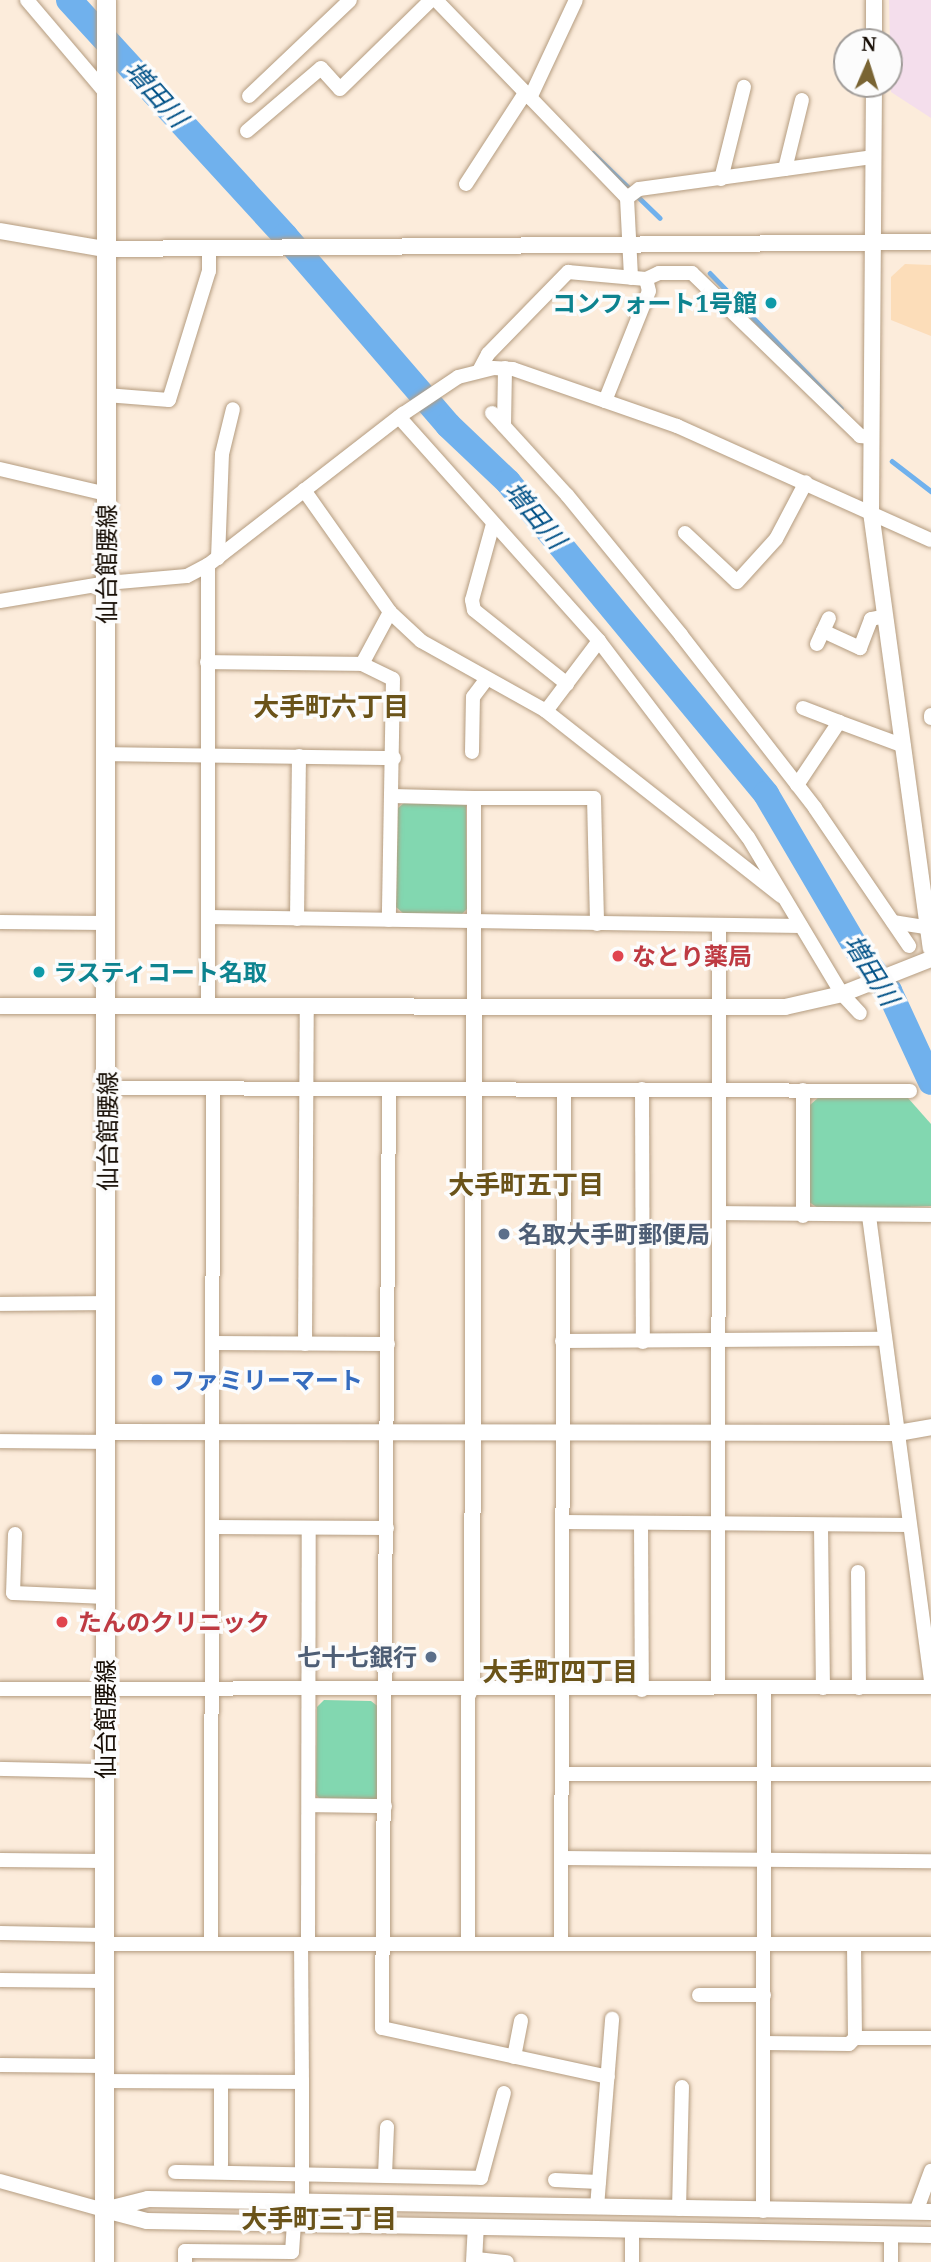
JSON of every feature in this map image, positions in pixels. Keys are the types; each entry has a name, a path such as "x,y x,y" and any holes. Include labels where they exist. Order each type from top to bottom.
{"main road":[{"name":"仙台館腰線","path":"104,2262 107,1437 107,494 104,249 106,0"}],"street":[{"path":"27,0 106,88"},
{"path":"249,96 350,0"},
{"path":"247,131 320,68 340,89 434,0 527,96 632,194 632,244 638,279 649,291 605,401"},
{"path":"466,184 527,96 576,0"},
{"path":"874,0 874,28"},
{"path":"721,179 744,87"},
{"path":"874,98 871,512 904,746 925,863 931,948"},
{"path":"785,169 802,100"},
{"path":"632,194 874,157"},
{"path":"0,231 104,249 874,240 931,242"},
{"path":"106,395 169,400 209,271 209,248"},
{"path":"480,369 497,345 568,272 638,279 659,273 692,273 700,277 860,436 872,437"},
{"path":"504,426 505,368"},
{"path":"0,601 107,583 167,580 213,561 401,416 455,379 480,369 505,368 677,426 931,540"},
{"path":"208,1006 207,662 222,454 233,409"},
{"path":"492,413 620,560 797,785 909,946"},
{"path":"401,416 599,641 748,837 801,926 860,1013"},
{"path":"0,469 107,494"},
{"path":"685,533 737,582 776,539 806,482"},
{"path":"304,491 390,612 421,641 486,680 546,711 784,899"},
{"path":"494,524 472,600 474,610 543,660 567,684"},
{"path":"362,664 390,612"},
{"path":"823,631 860,648 871,619 886,616"},
{"path":"546,711 599,641"},
{"path":"207,662 362,664 393,679 394,758 388,920"},
{"path":"472,752 473,697 486,680"},
{"path":"803,708 904,746"},
{"path":"797,785 839,722"},
{"path":"105,754 394,758"},
{"path":"297,919 299,756"},
{"path":"393,796 594,798 597,924"},
{"path":"468,1943 468,1696 472,1688 474,798"},
{"path":"208,917 801,926"},
{"path":"0,922 105,923"},
{"path":"893,922 929,928"},
{"path":"718,1687 719,925"},
{"path":"0,1006 785,1007 848,992 931,959"},
{"path":"305,1343 307,1007"},
{"path":"106,1088 910,1091"},
{"path":"211,1944 213,1089"},
{"path":"642,1089 643,1342"},
{"path":"389,1090 382,2028 608,2077"},
{"path":"561,1944 564,1090"},
{"path":"803,1090 803,1216"},
{"path":"719,1213 803,1216 931,1215"},
{"path":"0,1689 642,1690 931,1685 898,1433 882,1339 869,1216"},
{"path":"0,1304 107,1303"},
{"path":"562,1341 718,1343 882,1339"},
{"path":"212,1343 388,1344"},
{"path":"0,1441 212,1432 898,1433 931,1427"},
{"path":"562,1522 821,1527 909,1525"},
{"path":"642,1524 642,1690"},
{"path":"212,1527 387,1528"},
{"path":"821,1527 823,1688"},
{"path":"302,2202 302,2082 309,1805 309,1528"},
{"path":"15,1534 13,1593 106,1597"},
{"path":"858,1572 859,1688"},
{"path":"762,2211 765,1689"},
{"path":"0,1769 104,1771"},
{"path":"563,1774 931,1774"},
{"path":"309,1805 385,1806"},
{"path":"562,1858 931,1861"},
{"path":"0,1860 105,1861"},
{"path":"0,1933 211,1944 931,1944"},
{"path":"854,1944 855,2038"},
{"path":"0,1980 104,1981"},
{"path":"699,1995 764,1995"},
{"path":"597,2207 612,2019"},
{"path":"514,2057 521,2021"},
{"path":"764,2043 849,2044 855,2038 931,2038"},
{"path":"0,2065 221,2081 302,2082"},
{"path":"221,2081 221,2165"},
{"path":"679,2209 682,2087"},
{"path":"175,2172 481,2178 505,2093"},
{"path":"385,2175 387,2127"},
{"path":"104,2210 148,2199 923,2212 931,2171"},
{"path":"555,2180 599,2182"},
{"path":"0,2181 147,2221 931,2235"},
{"path":"184,2262 185,2251 255,2257 292,2252 294,2224"},
{"path":"476,2228 475,2260 508,2262"},
{"path":"632,2231 632,2262"},
{"path":"891,2235 891,2262"}],"shaded area":[{"path":"889,0 931,0 931,118 900,98 903,98 903,28 890,28"},
{"path":"905,264 931,265 931,336 891,320 891,277"}],"green space":[{"path":"404,803 466,805 467,909 460,916 404,914 396,907 398,808"},
{"path":"819,1097 908,1098 931,1124 931,1206 821,1210 809,1202 810,1105"},
{"path":"324,1700 371,1701 380,1708 379,1797 375,1801 321,1800 316,1795 317,1707"}],"waterway":[{"name":"増田川","path":"69,0 285,236 448,425 508,482 766,794 858,951 889,991 931,1082"},
{"path":"593,153 660,218"},
{"path":"710,273 841,408"},
{"path":"892,461 931,491"}],"place":[{"name":"コンフォート1号館","path":"771,303"},
{"name":"なとり薬局","path":"618,956"},
{"name":"ラスティコート名取","path":"39,972"},
{"name":"名取大手町郵便局","path":"504,1234"},
{"name":"ファミリーマート","path":"157,1380"},
{"name":"たんのクリニック","path":"62,1622"},
{"name":"七十七銀行","path":"431,1657"}],"district":[{"name":"大手町六丁目","path":"331,707"},
{"name":"大手町五丁目","path":"526,1185"},
{"name":"大手町四丁目","path":"560,1672"},
{"name":"大手町三丁目","path":"319,2219"}]}
